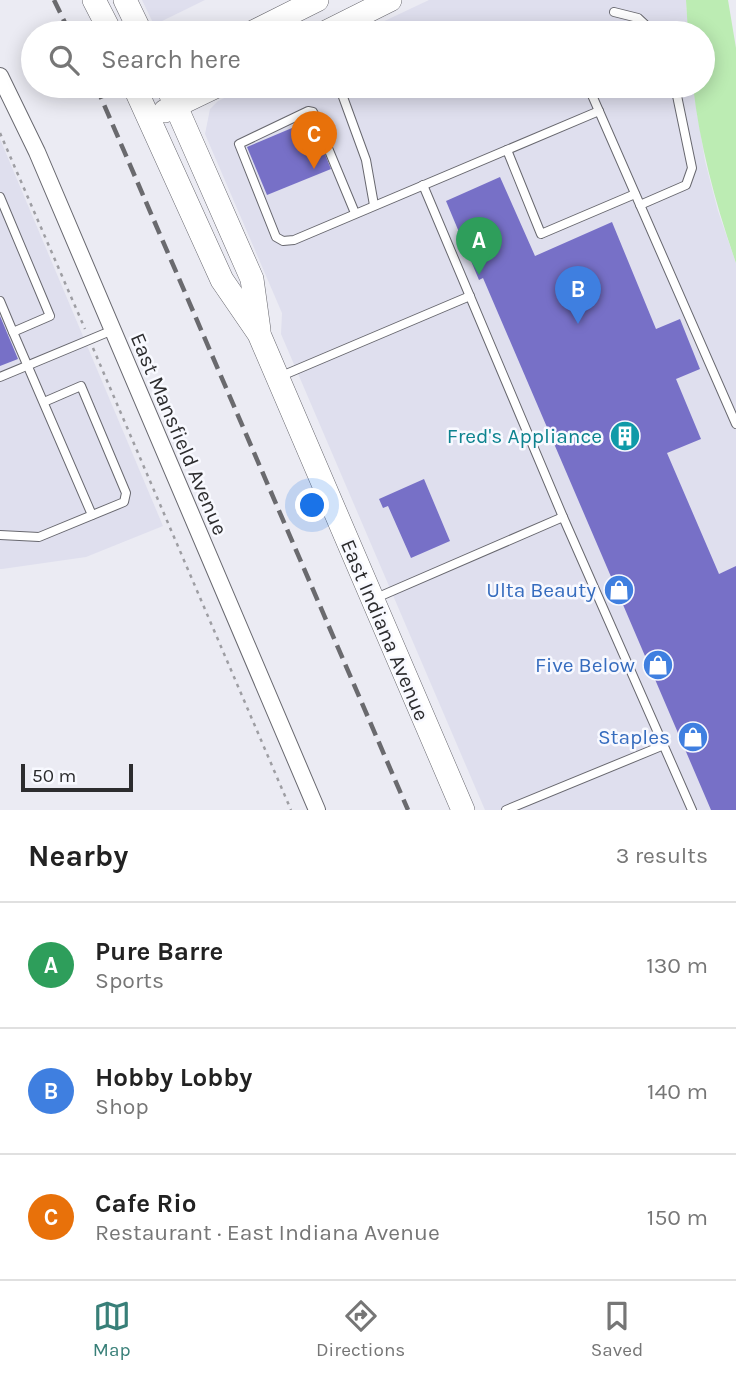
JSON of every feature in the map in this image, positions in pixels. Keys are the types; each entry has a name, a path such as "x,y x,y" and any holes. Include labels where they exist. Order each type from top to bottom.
{"main road":[{"path":"94,0 105,21"},
{"path":"125,0 135,21"},
{"path":"275,21 317,0"},
{"path":"351,21 390,0"},
{"name":"East Indiana Avenue","path":"142,98 222,280 259,334 463,810"},
{"path":"150,119 170,98"},
{"name":"East Indiana Avenue","path":"173,98 252,279 259,334"}],"street":[{"name":"East Mansfield Avenue","path":"2,86 37,152 317,810"}],"lane":[{"path":"614,12 641,21"},
{"path":"342,98 366,160 374,205"},
{"path":"593,98 736,424"},
{"path":"640,205 686,185 692,168 677,98"},
{"path":"355,213 313,112 308,111 239,144 276,237 283,241 294,240 599,111"},
{"path":"507,150 541,234 635,194"},
{"path":"423,185 563,517 692,810"},
{"path":"0,197 50,316 13,332"},
{"path":"278,377 470,296"},
{"path":"0,301 92,515"},
{"path":"0,377 113,330"},
{"path":"0,535 39,537 124,502 127,493 81,386 44,402"},
{"path":"372,600 563,517"},
{"path":"506,810 664,745"}],"path":[{"path":"0,133 291,810"}],"shaded area":[{"path":"142,0 205,0 162,21 152,21"},
{"path":"429,0 686,0 687,21 384,21"},
{"path":"224,98 695,98 705,161 718,211 736,263 736,810 485,810 281,334 282,313 205,134 210,109"},
{"path":"0,139 163,526 86,557 2,569 0,569"}],"green space":[{"path":"686,0 728,0 736,48 736,263 704,154 695,98 715,98 715,21 687,21"}],"building":[{"path":"311,120 331,169 267,195 247,147"},
{"path":"500,177 535,256 612,222 656,329 680,319 700,369 676,379 701,439 667,453 719,574 736,566 736,810 711,810 483,278 479,280 446,201"},
{"path":"0,316 18,359 0,366"},
{"path":"424,479 450,541 411,558 388,506 383,508 379,499"}],"railway":[{"path":"54,0 64,21"},
{"path":"101,98 408,810"}],"place":[{"name":"Cafe Rio","path":"314,169"},
{"name":"Pure Barre","path":"479,275"},
{"name":"Hobby Lobby","path":"578,324"},
{"name":"Fred's Appliance","path":"625,436"},
{"name":"Ulta Beauty","path":"619,590"},
{"name":"Five Below","path":"658,665"},
{"name":"Staples","path":"693,737"}]}
